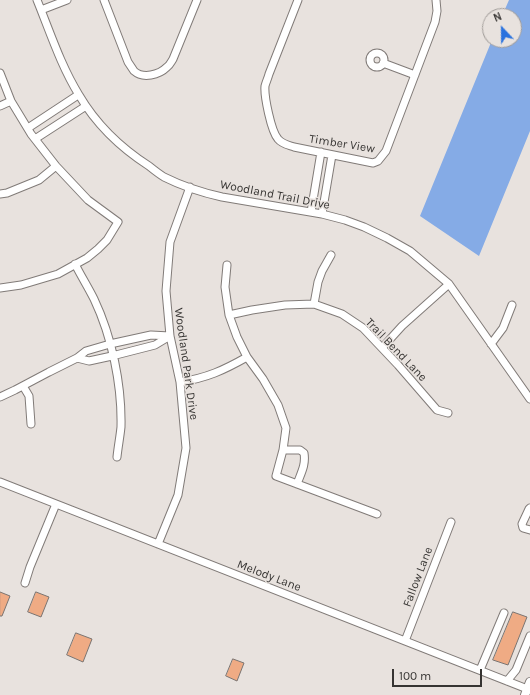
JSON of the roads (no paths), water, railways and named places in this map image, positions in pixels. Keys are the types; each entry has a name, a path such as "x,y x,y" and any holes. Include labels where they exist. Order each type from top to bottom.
{"street":[{"name":"Woodland Trail Drive","path":"37,0 63,64 78,95 107,133 125,149 164,177 209,194 322,214 345,220 364,227 410,251 449,284 530,399"},
{"path":"41,10 67,0"},
{"path":"104,0 128,62 134,70 142,76 160,73 169,66 197,0"},
{"name":"Timber View","path":"298,0 265,86 268,111 273,131 278,139 284,144 373,163 378,161 386,151 435,22 437,11 436,0"},
{"path":"383,63 415,75"},
{"path":"0,73 3,90 35,139 56,166 88,200 118,222 107,240 87,258 58,274 21,285 0,288"},
{"path":"28,128 78,95"},
{"path":"0,106 11,101"},
{"path":"35,139 86,106"},
{"path":"311,212 321,152"},
{"path":"322,214 332,155"},
{"path":"0,194 7,193 40,180 56,166"},
{"name":"Woodland Park Drive","path":"158,544 178,495 186,448 180,382 170,336 166,291 170,242 190,187"},
{"path":"314,304 318,282 331,255"},
{"path":"75,264 94,299 110,344 119,382 121,427 117,457"},
{"path":"227,265 225,287 229,315 237,337 247,357 263,379 278,405 286,428 283,450 276,476 377,514"},
{"path":"382,348 402,326 449,284"},
{"name":"Trail Bend Lane","path":"229,315 285,305 314,304 342,314 363,328 437,410 448,413"},
{"path":"491,344 503,328 512,305"},
{"path":"0,397 77,358 86,351 151,335 170,336"},
{"path":"77,358 89,361 112,356 155,344 170,336"},
{"path":"180,382 194,380 214,374 247,357"},
{"path":"23,386 29,396 31,424"},
{"path":"283,450 300,450 304,454 304,468 297,484"},
{"name":"Melody Lane","path":"0,482 528,689"},
{"path":"25,583 38,546 56,504"},
{"path":"530,508 522,524 523,528 530,530"},
{"name":"Fallow Lane","path":"405,641 451,522"},
{"path":"480,670 504,613"},
{"path":"507,681 516,670 529,640"}],"water":[{"path":"509,0 530,0 530,131 479,256 420,216 489,48 522,48 522,8 506,8"}]}
